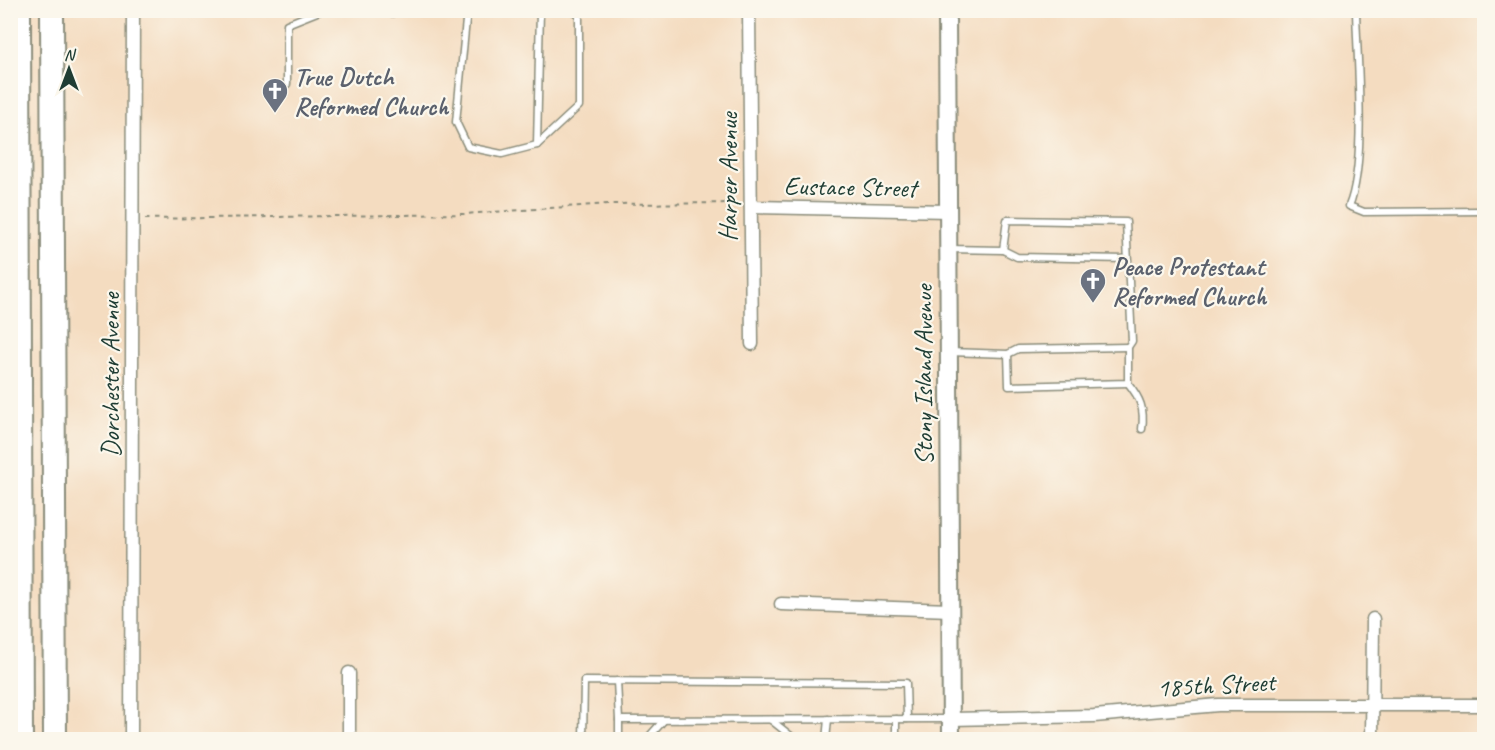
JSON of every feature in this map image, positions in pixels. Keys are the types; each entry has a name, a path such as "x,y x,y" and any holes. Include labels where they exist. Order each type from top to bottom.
{"highway":[{"path":"19,10 21,740"},
{"path":"52,10 55,740"}],"street":[{"name":"Dorchester Avenue","path":"131,740 134,10"},
{"name":"Harper Avenue","path":"749,10 752,344"},
{"name":"Stony Island Avenue","path":"947,10 951,740"},
{"name":"Eustace Street","path":"751,205 948,211"},
{"path":"781,604 950,610"},
{"path":"1372,740 1373,619"},
{"path":"349,673 349,740"},
{"name":"185th Street","path":"951,719 1094,716 1218,705 1485,705"}],"lane":[{"path":"287,84 287,24 322,10"},
{"path":"380,10 393,13"},
{"path":"467,10 456,122 468,147 502,154 537,145 579,106 579,14 571,10"},
{"path":"537,145 540,10"},
{"path":"1356,10 1358,148 1356,178 1350,206 1364,212 1485,211"},
{"path":"1003,250 1007,220 1126,222 1126,259 1130,286 1132,341 1128,347 1128,383 1140,398 1144,416 1142,429"},
{"path":"948,249 1003,250 1017,257 1126,259"},
{"path":"949,352 1008,354 1018,349 1128,347"},
{"path":"1008,354 1009,386 1128,383"},
{"path":"583,740 584,681 906,683 907,719"},
{"path":"617,681 619,740"},
{"path":"770,719 796,740"},
{"path":"826,740 828,719"},
{"path":"896,719 896,740"},
{"path":"619,720 951,719"},
{"path":"646,740 664,720"}],"path":[{"path":"133,219 464,214 609,204 751,205"}],"place":[{"name":"True Dutch Reformed Church","path":"275,114"},
{"name":"Peace Protestant Reformed Church","path":"1093,304"}]}
